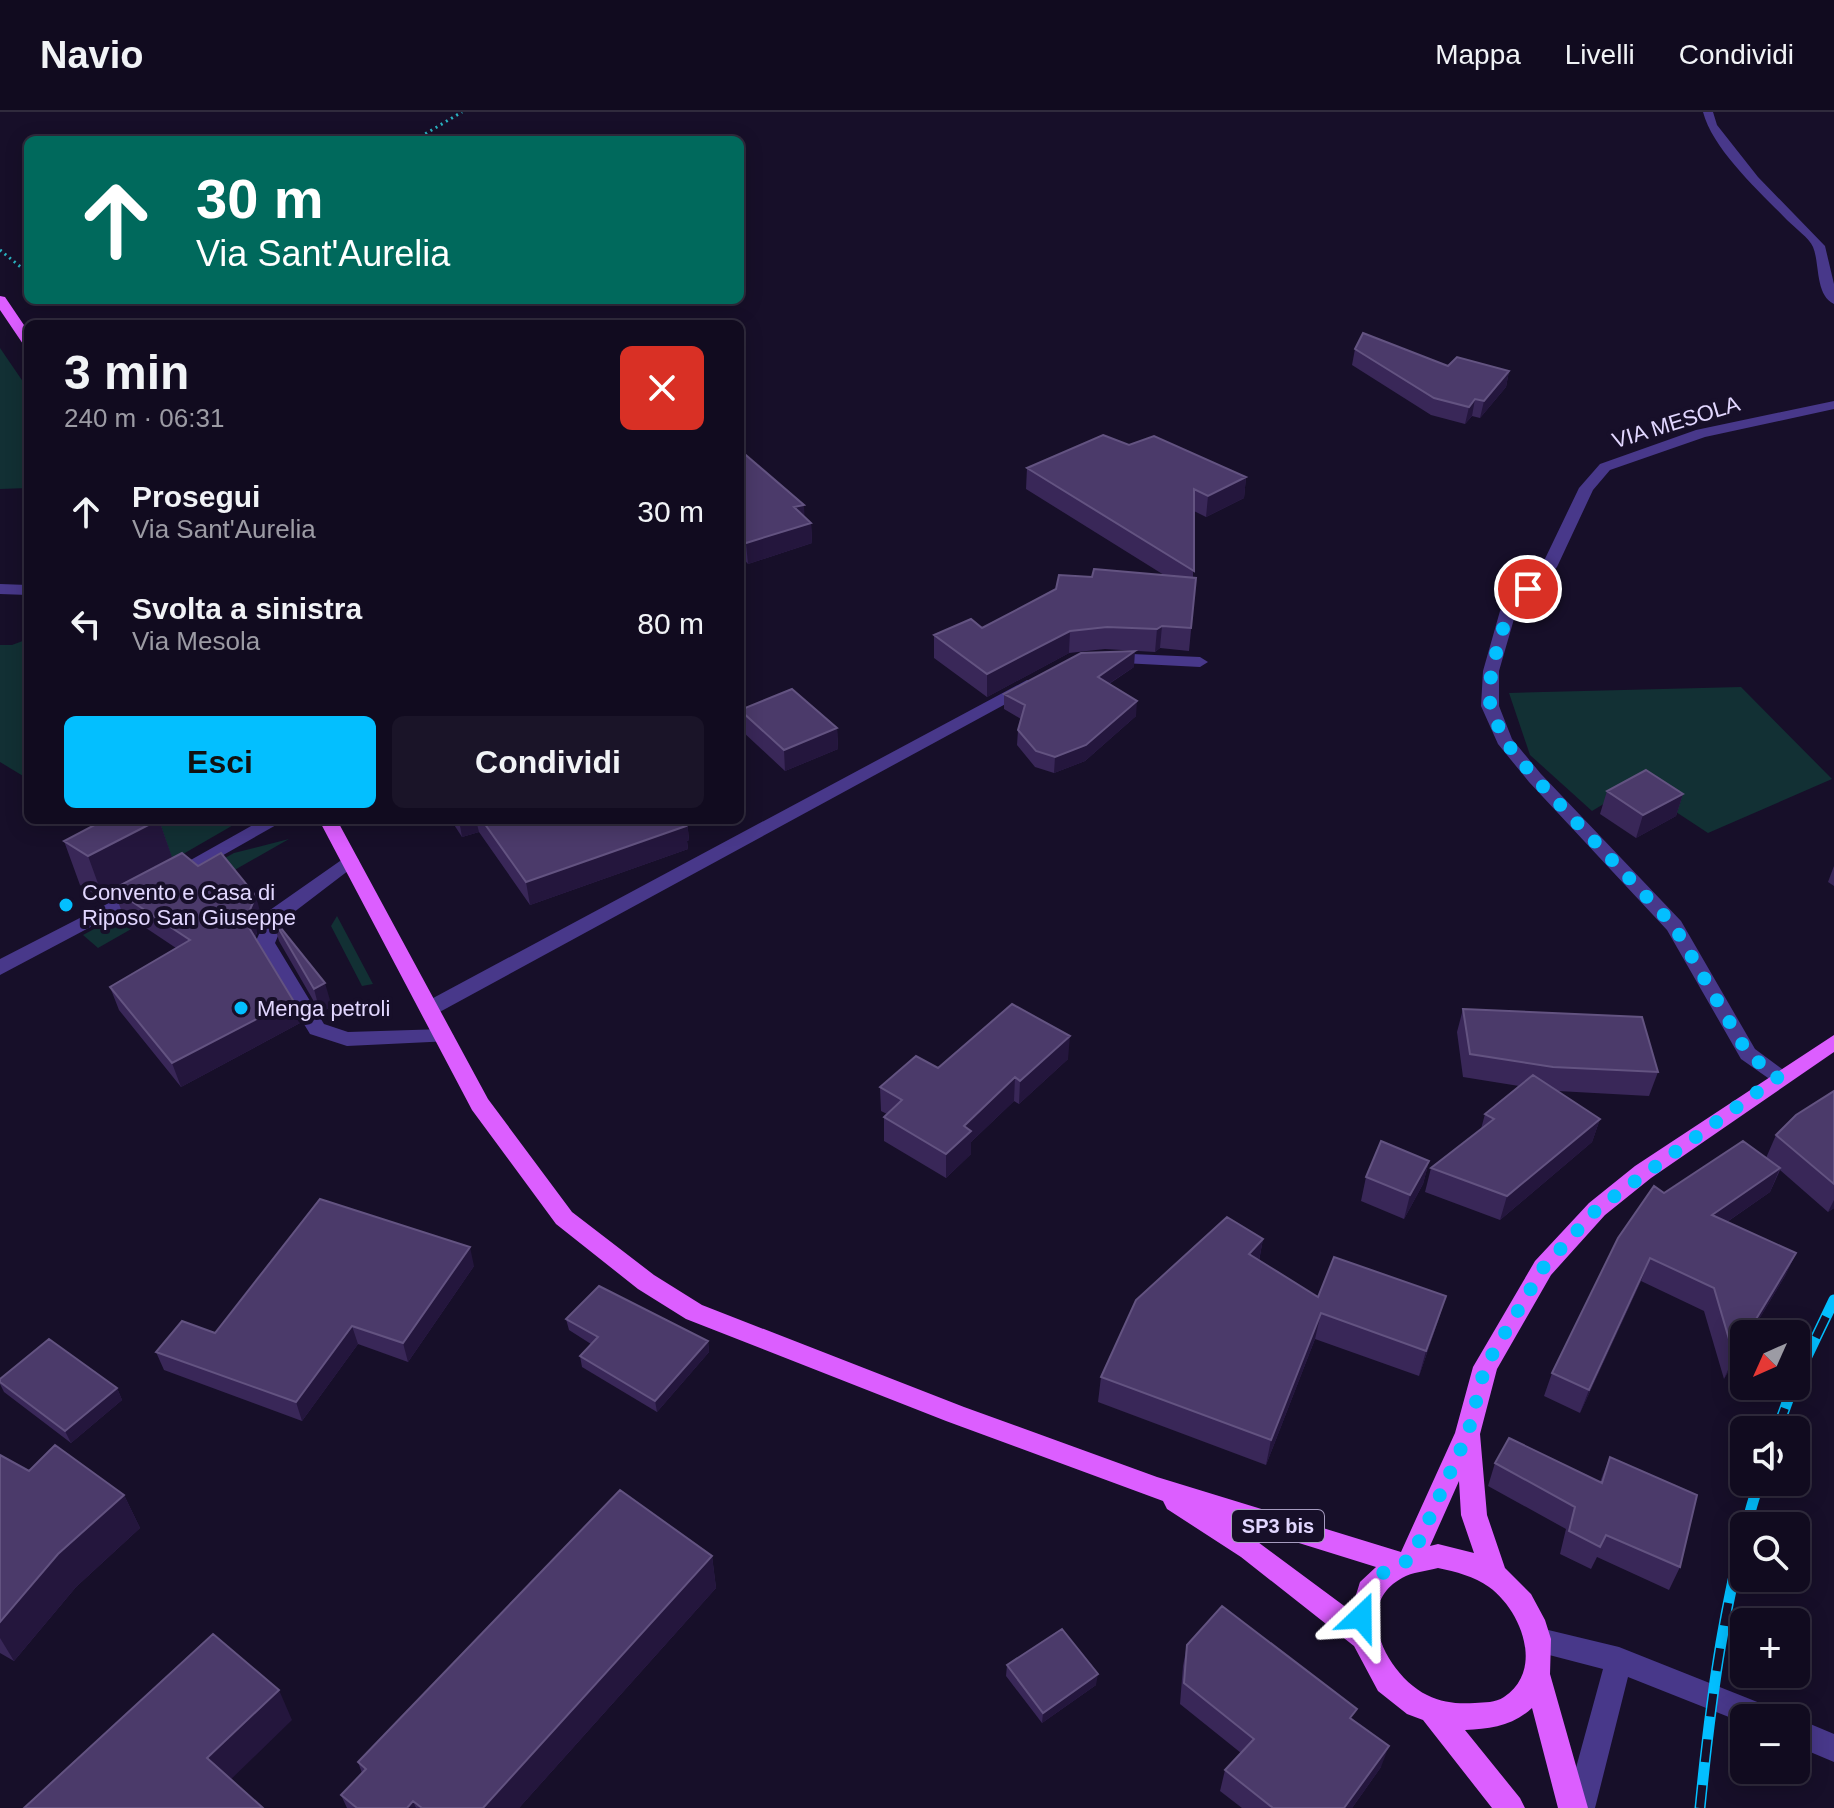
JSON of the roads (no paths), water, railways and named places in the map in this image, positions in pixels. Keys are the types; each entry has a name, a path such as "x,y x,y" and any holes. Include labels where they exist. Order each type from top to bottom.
{"main road":[{"path":"0,300 24,335"},
{"path":"330,824 444,1036"},
{"name":"SP3 bis","path":"444,1036 480,1104 564,1218 646,1282 694,1312 955,1414 1156,1488 1406,1561"},
{"path":"1406,1561 1468,1433 1485,1367 1543,1268 1597,1209 1778,1077 1834,1042"},
{"path":"1468,1433 1474,1515 1494,1575"},
{"name":"SP3 bis","path":"1156,1488 1250,1549 1362,1636"},
{"path":"1438,1556 1467,1562 1494,1575 1524,1603 1540,1641 1537,1675 1529,1692 1516,1705 1498,1714 1467,1719 1434,1713 1408,1701 1386,1682 1371,1660 1362,1636 1361,1617 1373,1584 1406,1561 1438,1556"},
{"path":"1537,1675 1573,1808"},
{"path":"1434,1713 1510,1808"}],"street":[{"path":"1708,112 1712,126 1754,179 1819,246 1823,272 1834,300"},
{"name":"VIA MESOLA","path":"1778,1077 1748,1054 1674,926 1535,778 1504,740 1490,706 1491,671 1508,611 1549,567 1586,488 1605,467 1701,433 1834,405"},
{"path":"0,589 24,590"},
{"path":"1090,659 1200,662"},
{"path":"429,1009 1050,674"},
{"path":"0,968 269,824"},
{"path":"350,860 277,915 265,943 317,1029 347,1039 444,1036"},
{"path":"1540,1641 1619,1660 1730,1704"},
{"path":"1580,1808 1619,1660"},
{"path":"1810,1738 1834,1748"}],"railway":[{"path":"1810,1350 1834,1300"},
{"path":"1782,1416 1788,1400"},
{"path":"1700,1808 1728,1603 1755,1496"}],"place":[{"name":"Convento e Casa di Riposo San Giuseppe","path":"66,905"},
{"name":"Menga petroli","path":"241,1008"}]}
